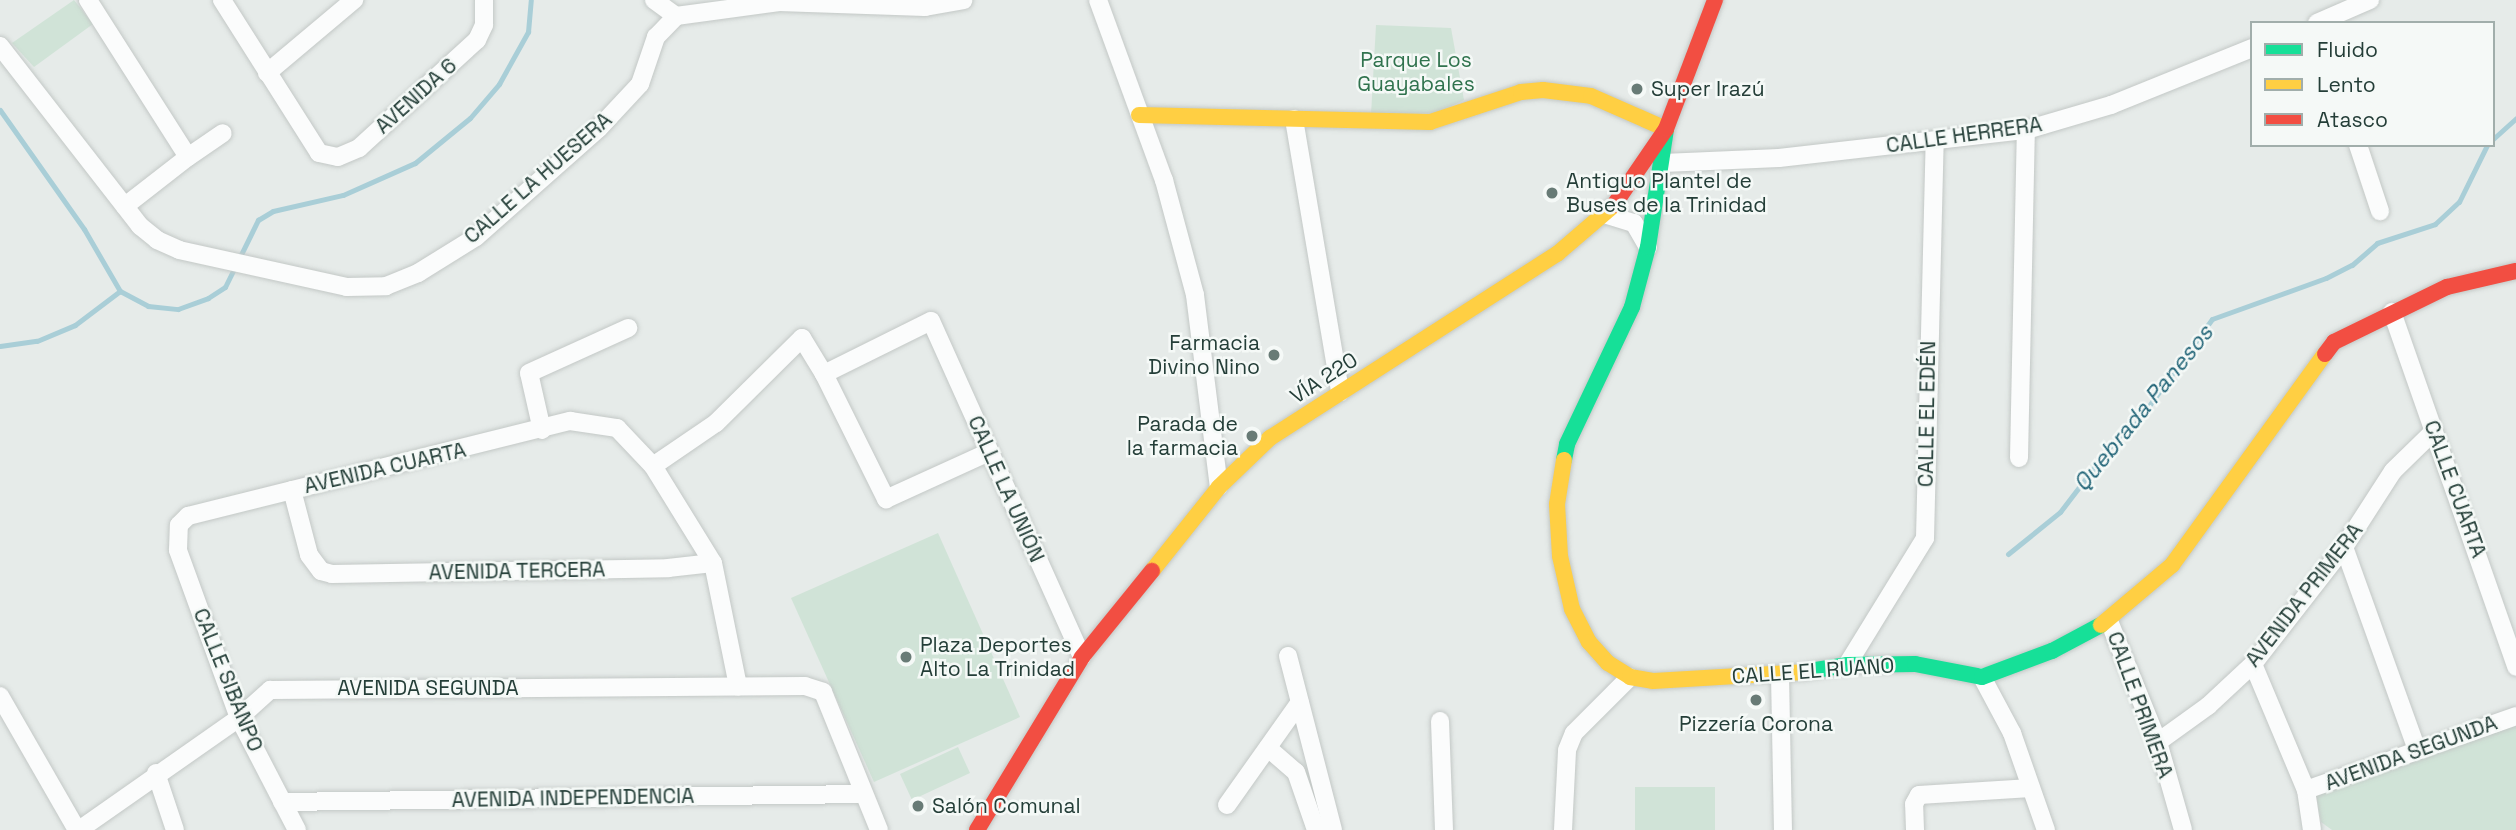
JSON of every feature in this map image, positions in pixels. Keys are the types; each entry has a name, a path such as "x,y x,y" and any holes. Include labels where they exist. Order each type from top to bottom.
{"street":[{"path":"88,0 188,157"},
{"path":"222,0 267,73 354,0"},
{"name":"AVENIDA 6","path":"267,73 319,153 338,157 369,139 477,40 484,25 484,0"},
{"path":"654,0 676,16 779,2 925,7 963,0"},
{"path":"1098,0 1164,180 1195,295 1219,487"},
{"name":"VÍA 220","path":"977,830 1082,657 1219,487 1270,438 1556,254 1607,215 1666,129 1704,38 1714,0"},
{"path":"2321,21 2370,0"},
{"name":"CALLE LA HUESERA","path":"0,46 125,206 157,240 179,250 348,287 386,286 418,273 476,237 599,128 640,83 656,37 676,16"},
{"name":"CALLE HERRERA","path":"1663,163 1722,163 2026,130 2111,104 2250,49"},
{"path":"1139,115 1430,122 1521,92 1543,90 1591,96 1666,129 1663,163 1648,247 1632,307 1567,444 1557,504 1560,556 1573,609 1589,642 1608,663 1630,677 1574,733 1567,750 1563,830"},
{"path":"1294,119 1340,392"},
{"path":"2020,458 2026,130"},
{"path":"125,206 223,133"},
{"name":"CALLE EL EDÉN","path":"1847,665 1925,538 1935,141"},
{"path":"2359,147 2380,211"},
{"path":"1607,215 1634,223 1648,247"},
{"path":"2046,830 2012,733 1982,677 2052,651 2109,621 2172,565 2323,353 2334,342 2447,288 2516,271"},
{"name":"CALLE CUARTA","path":"2392,312 2516,667"},
{"name":"CALLE LA UNIÓN","path":"824,374 931,321 1082,657"},
{"path":"542,430 529,373 628,328"},
{"path":"738,686 713,563 653,466 716,423 802,338 824,374 886,499 989,452"},
{"name":"AVENIDA CUARTA","path":"179,525 188,516 570,421 595,422 617,428 653,466"},
{"name":"AVENIDA PRIMERA","path":"2158,742 2208,706 2253,664 2344,548 2393,471 2433,432"},
{"name":"AVENIDA TERCERA","path":"292,490 309,555 321,571 332,574 654,569 713,563"},
{"name":"CALLE SIBANPO","path":"179,525 178,550 239,718 296,830"},
{"path":"2344,548 2417,750"},
{"name":"CALLE PRIMERA","path":"2109,621 2158,742 2183,830"},
{"path":"1288,656 1333,830"},
{"name":"CALLE EL RUANO","path":"1630,677 1653,681 1780,675 1847,665 1915,664 1982,677"},
{"path":"2253,664 2306,790 2312,830"},
{"path":"1780,675 1783,830"},
{"name":"AVENIDA SEGUNDA","path":"78,830 156,773 239,718 255,699 281,689 805,686 823,692 863,794"},
{"path":"0,696 78,830"},
{"path":"1227,805 1300,702"},
{"name":"AVENIDA SEGUNDA","path":"2306,790 2516,716"},
{"path":"1440,721 1444,830"},
{"path":"1268,748 1296,772 1317,830"},
{"path":"156,773 175,830"},
{"path":"1915,830 1914,804 1919,794 2031,789"},
{"path":"863,794 879,830"},
{"name":"AVENIDA INDEPENDENCIA","path":"282,802 863,794"}],"green space":[{"path":"74,0 93,24 34,67 12,43"},
{"name":"Parque Los Guayabales","path":"1376,25 1451,28 1464,100 1437,113 1371,115"},
{"name":"Plaza Deportes Alto La Trinidad","path":"938,533 1020,717 874,782 791,598"},
{"path":"2516,723 2516,830 2332,830 2321,822 2316,795"},
{"path":"958,747 970,773 912,800 900,774"},
{"path":"1635,787 1715,787 1715,830 1635,830"}],"waterway":[{"path":"120,291 148,306 178,309 208,298 225,287 258,220 273,211 343,195 415,163 470,118 499,84 528,32 531,0"},
{"path":"0,110 84,229 120,291"},
{"name":"Quebrada Panesos","path":"2495,137 2516,118"},
{"name":"Quebrada Panesos","path":"2008,554 2060,512 2115,440 2135,425 2212,319 2326,278 2352,265 2377,243 2435,224 2459,202 2486,147"},
{"path":"0,346 37,341 75,325 120,291"}],"traffic: fast":[{"path":"1564,460 1567,444 1632,307 1648,247 1666,129"},
{"path":"1803,672 1847,665 1915,664 1982,677 2052,651 2101,625"}],"traffic: slow":[{"path":"1139,115 1430,122 1521,92 1543,90 1591,96 1666,129"},
{"path":"1152,571 1219,487 1270,438 1557,254 1614,205"},
{"path":"2101,625 2172,565 2325,354"},
{"path":"1564,460 1557,504 1560,556 1572,609 1589,642 1608,663 1630,677 1653,681 1803,672"}],"traffic: jam":[{"path":"1614,205 1666,129 1715,0"},
{"path":"2325,354 2334,342 2447,287 2516,271"},
{"path":"977,830 1082,657 1152,571"}],"place":[{"name":"Super Irazú","path":"1637,89"},
{"name":"Antiguo Plantel de Buses de la Trinidad","path":"1552,193"},
{"name":"Farmacia Divino Nino","path":"1274,355"},
{"name":"Parada de la farmacia","path":"1252,436"},
{"name":"Plaza Deportes Alto La Trinidad","path":"906,657"},
{"name":"Pizzería Corona","path":"1756,700"},
{"name":"Salón Comunal","path":"918,806"}]}
